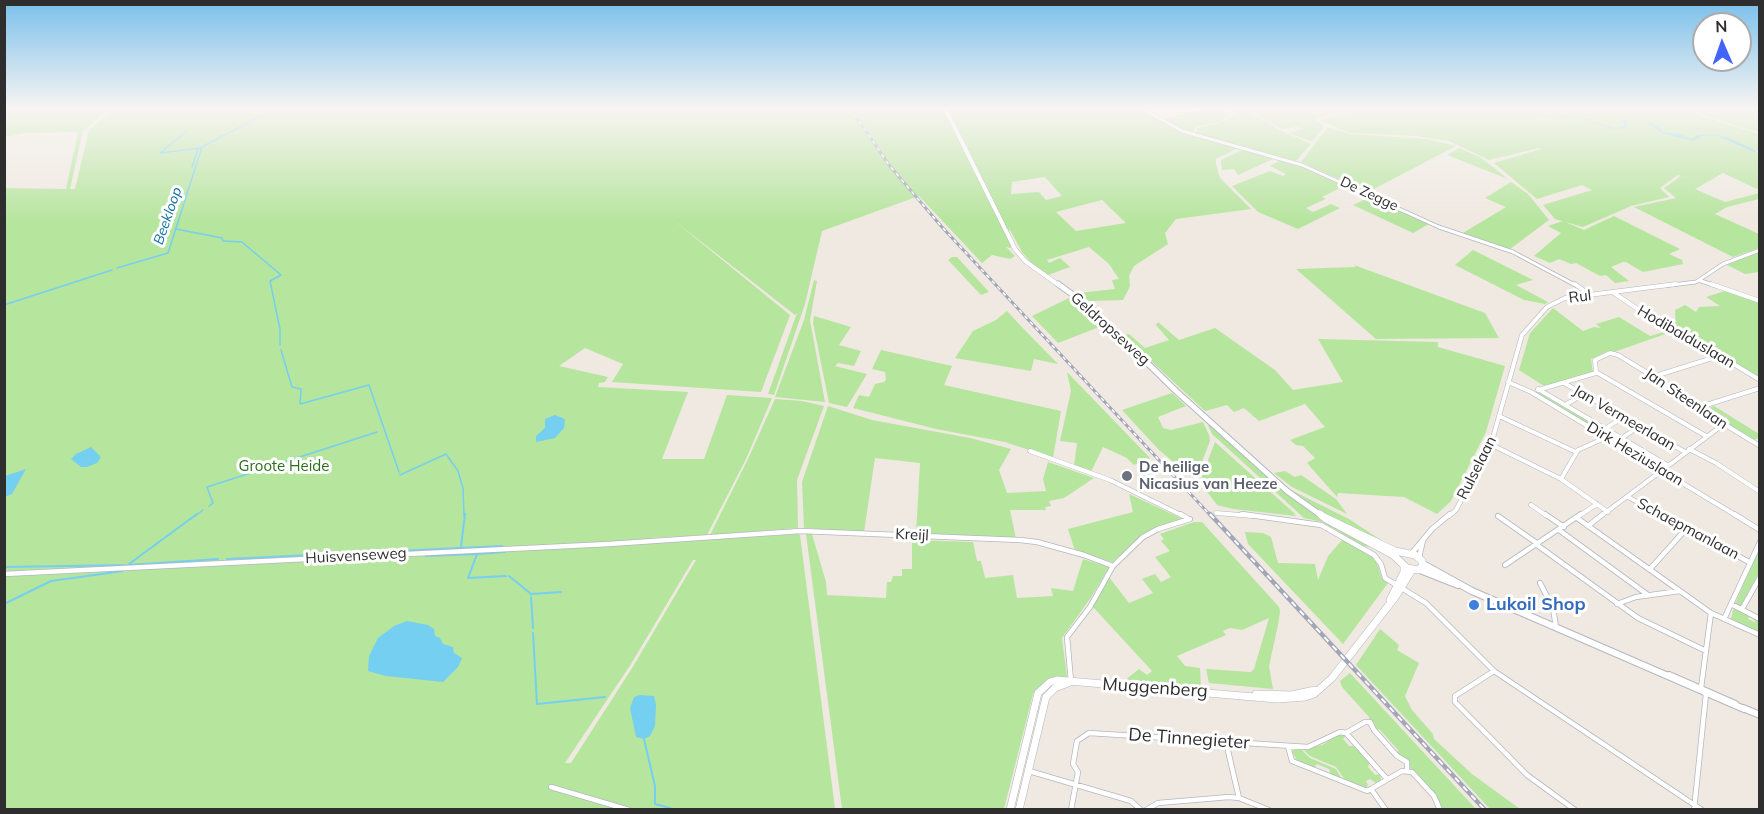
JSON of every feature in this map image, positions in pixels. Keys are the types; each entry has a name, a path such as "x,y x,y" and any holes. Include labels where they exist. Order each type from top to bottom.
{"main road":[{"name":"Geldropseweg","path":"964,146 1015,249 1024,261 1090,307 1176,391 1287,491 1322,516 1401,556"},
{"path":"1411,554 1421,564 1412,570 1404,566 1401,556 1411,554"},
{"name":"Muggenberg","path":"1399,587 1404,566"},
{"name":"Muggenberg","path":"1071,682 1294,699 1314,694 1324,686 1377,622 1412,570"},
{"path":"1010,810 1046,697 1055,688 1071,682"},
{"path":"1019,810 1024,769"}],"street":[{"name":"De Zegge","path":"1235,146 1302,165 1439,227 1524,256 1567,279 1591,296"},
{"name":"Rul","path":"1508,382 1522,335 1554,302 1701,280 1724,264 1760,250"},
{"name":"Rul","path":"1701,280 1760,301"},
{"name":"Hodibalduslaan","path":"1614,293 1667,329 1697,342 1760,380"},
{"name":"Jan Steenlaan","path":"1596,372 1594,361 1612,353 1654,376 1723,419 1724,424 1759,444"},
{"path":"1654,376 1720,355"},
{"path":"1531,392 1593,376 1596,372 1706,436"},
{"name":"Dirk Heziuslaan","path":"1508,382 1531,392 1760,530"},
{"name":"Rulselaan","path":"1411,554 1423,539 1456,510 1490,444 1508,382"},
{"name":"Jan Vermeerlaan","path":"1564,383 1687,451 1716,463 1760,492"},
{"path":"1702,406 1760,388"},
{"name":"Dirk Heziuslaan","path":"1538,389 1667,465"},
{"path":"1565,405 1582,394"},
{"path":"1499,416 1576,452"},
{"name":"Dirk Heziuslaan","path":"1605,429 1620,419 1636,428 1622,438"},
{"path":"1588,526 1724,424"},
{"path":"1561,479 1576,452 1607,437"},
{"path":"1490,444 1561,479 1608,512"},
{"path":"1030,451 1110,480 1190,519 1158,529 1143,537 1113,566 1090,607 1067,637 1071,682"},
{"name":"Schaepmanlaan","path":"1628,497 1749,562"},
{"path":"1505,565 1597,504"},
{"path":"1532,505 1648,595"},
{"path":"1216,513 1321,525 1374,555 1381,564 1385,578 1426,603 1494,671 1702,810"},
{"path":"1497,516 1617,604 1659,630 1706,651"},
{"path":"1577,518 1711,613 1760,635"},
{"path":"1650,569 1687,528"},
{"name":"Kreijl","path":"707,538 801,531 1020,540 1038,542 1113,566"},
{"name":"Huisvenseweg","path":"4,574 707,538"},
{"path":"1423,539 1421,564 1461,586 1760,715"},
{"path":"1724,619 1760,542"},
{"path":"1742,609 1760,577"},
{"path":"1540,583 1553,608 1556,628"},
{"path":"1617,604 1648,595 1681,591"},
{"path":"1731,604 1760,619"},
{"path":"1695,807 1706,651 1711,613"},
{"path":"1494,671 1455,696 1455,702 1527,775 1575,810"},
{"name":"De Tinnegieter","path":"1075,785 1078,771 1073,764 1077,741 1089,733 1308,747 1340,732 1346,732 1365,722 1370,722 1374,730 1397,756 1407,762 1407,771 1412,772 1434,796 1440,810"},
{"path":"1346,732 1387,779"},
{"path":"1226,742 1239,798"},
{"path":"1288,746 1292,761 1367,791 1402,771 1407,771"},
{"path":"1024,769 1131,801 1141,810"},
{"path":"1071,810 1075,785"},
{"path":"551,787 629,810"},
{"path":"1371,789 1386,810"},
{"path":"1146,810 1158,803 1239,798 1269,810"}],"green space":[{"name":"Groote Heide","path":"75,146 80,146 70,189 75,189 85,146 1231,146 1238,148 1216,159 1220,178 1251,209 1176,219 1165,233 1168,244 1134,266 1129,276 1130,286 1123,300 1089,301 1078,293 1115,289 1112,280 1119,279 1109,264 1089,247 1047,260 1049,263 1060,258 1070,267 1048,275 1032,264 1022,252 1009,228 1011,248 1006,247 1015,256 1010,259 992,255 982,263 919,196 822,231 805,304 774,395 768,394 797,313 795,315 672,219 790,315 761,392 612,382 623,364 585,348 559,366 608,377 605,382 599,383 598,387 688,392 662,459 704,459 727,395 772,398 746,459 707,535 649,538 722,539 800,535 835,809 5,809 5,188 66,189","holes":["1045,177 1062,196 1046,200 1039,192 1011,194 1012,182","1102,200 1126,223 1076,231 1056,212","693,560 696,560 634,665 571,763 565,763 631,664"]},
{"path":"1241,146 1309,146 1296,161"},
{"path":"1313,146 1456,146 1368,192 1301,162"},
{"path":"1459,146 1742,146 1759,154 1759,190 1723,173 1695,189 1725,202 1759,193 1759,199 1727,207 1715,214 1759,234 1759,248 1733,257 1634,207 1676,198 1664,188 1681,176 1678,175 1660,188 1669,197 1631,206 1583,227 1555,219 1543,205 1592,190 1582,185 1537,199 1494,163 1541,149 1489,160"},
{"path":"1744,146 1759,146 1759,152"},
{"path":"1459,148 1480,157 1508,179 1447,155"},
{"path":"1244,149 1275,158 1238,175 1234,169 1222,170 1221,160"},
{"path":"1281,160 1306,167 1346,185 1322,197 1326,199 1306,208 1313,212 1331,204 1340,208 1298,229 1258,212 1232,186 1270,171 1283,176 1286,174 1270,166"},
{"path":"1511,182 1528,194 1549,220 1510,249 1463,233 1506,207 1485,198"},
{"path":"1370,197 1429,224 1413,233 1353,205"},
{"path":"1614,216 1680,249 1669,254 1682,260 1683,264 1643,272 1623,262 1611,267 1629,281 1615,283 1606,275 1600,276 1576,263 1571,264 1559,259 1550,263 1534,256 1561,233 1548,226 1563,221 1584,230"},
{"path":"1473,250 1533,280 1516,285 1548,302 1545,304 1524,300 1455,265"},
{"path":"1759,251 1759,272 1745,274 1725,264"},
{"path":"957,257 989,292 981,295 948,260"},
{"path":"1354,265 1485,313 1499,338 1376,339 1296,269 1356,267"},
{"path":"814,280 817,281 810,320 825,402 775,397 804,320"},
{"path":"1725,291 1759,302 1759,378 1669,328 1676,326 1675,310 1685,305 1696,312 1699,307 1720,306 1706,297"},
{"path":"1071,297 1102,326 1058,343 1032,316"},
{"path":"1553,308 1583,331 1594,327 1601,328 1596,324 1619,317 1650,336 1671,332 1614,352 1608,351 1591,359 1593,373 1544,386 1519,370 1530,333"},
{"path":"1007,311 1058,364 1034,359 1031,371 955,358 973,331 996,320"},
{"path":"814,316 851,327 839,345 861,351 854,366 838,363 835,366 867,374 847,407 829,403 813,323"},
{"path":"1158,322 1179,340 1215,328 1275,370 1293,390 1343,382 1318,339 1438,342 1438,347 1505,366 1486,432 1451,501 1437,514 1404,497 1338,493 1337,497 1307,463 1315,458 1303,446 1296,445 1290,440 1325,427 1305,404 1259,421 1244,408 1234,412 1227,405 1205,411 1123,335 1129,334 1145,348 1169,340 1156,325"},
{"path":"881,350 952,366 944,385 1061,411 1053,458 1005,442 936,429 853,408 859,395 869,397 875,384 886,380 885,372 872,369"},
{"path":"1067,372 1150,458 1134,465 1127,458 1103,447 1091,472 1074,466 1077,443 1060,441 1071,391"},
{"path":"1538,392 1662,464 1656,465 1538,395"},
{"path":"1172,393 1186,406 1158,417 1163,428 1171,430 1203,422 1209,435 1210,441 1195,480 1159,450 1122,410"},
{"path":"775,399 802,401 824,406 797,480 798,528 710,535 748,459"},
{"path":"828,406 872,420 970,438 1011,449 999,470 1007,493 1046,491 1043,479 1048,462 1094,478 1064,498 1049,501 1051,506 1045,507 1046,510 1010,510 1016,539 916,534 920,463 875,458 864,532 804,528 802,482"},
{"path":"1714,406 1759,434 1759,438 1753,440 1729,425 1730,422 1726,417 1709,408"},
{"path":"1207,423 1290,497 1372,547 1362,546 1322,522 1304,518 1212,434"},
{"path":"1215,442 1296,516 1217,505 1202,485 1202,476"},
{"path":"1285,471 1295,477 1301,475 1336,499 1347,514 1292,487 1274,473"},
{"path":"1291,490 1349,519 1393,548 1325,514"},
{"path":"1129,494 1185,520 1146,534 1112,562 1075,551 1068,529 1133,512"},
{"path":"1194,522 1202,522 1279,607 1278,625 1269,666 1273,689 1209,683 1206,669 1251,672 1254,669 1269,618 1242,630 1230,628 1223,631 1226,635 1177,656 1185,666 1200,668 1201,686 1124,681 1139,669 1147,675 1152,671 1093,607 1109,577 1129,603 1153,593 1142,579 1155,574 1161,582 1171,577 1155,557 1170,551 1161,541 1164,539 1160,534"},
{"path":"1245,532 1263,533 1271,537 1278,563 1315,564 1318,580 1328,556 1343,539 1372,556 1377,562 1381,577 1388,583 1343,644 1248,544"},
{"path":"806,534 812,534 826,582 827,595 886,598 887,582 891,582 893,576 902,576 902,569 912,569 912,540 973,542 977,561 981,561 985,578 1013,575 1017,598 1053,596 1051,588 1073,591 1083,559 1109,567 1092,596 1062,638 1067,677 1044,683 1033,694 1004,809 842,809"},
{"path":"1759,549 1759,572 1740,607 1735,604"},
{"path":"1736,609 1750,616 1748,619 1756,623 1752,617 1759,621 1759,633 1731,619 1733,610"},
{"path":"1380,629 1399,645 1397,650 1419,663 1405,696 1412,710 1433,734 1434,739 1472,774 1520,809 1490,809 1356,665"},
{"path":"1350,673 1476,809 1442,809 1437,798 1410,768 1410,762 1398,755 1398,750 1378,729 1378,732 1369,717 1342,687 1340,681"},
{"path":"1341,733 1346,735 1343,739 1349,746 1355,746 1370,763 1368,767 1375,775 1380,774 1381,781 1376,783 1370,779 1366,781 1368,785 1366,789 1345,780 1336,767 1310,756 1303,749 1322,745"},
{"path":"1296,748 1301,749 1310,758 1336,769 1342,779 1331,775 1329,769 1317,764 1314,768 1298,762 1292,751"}],"water":[{"path":"1740,146 1746,146 1759,154"},
{"path":"555,415 565,419 564,428 555,438 536,442 536,436 545,428 545,419"},
{"path":"91,447 101,457 97,463 81,467 71,459 76,454"},
{"path":"26,469 12,494 5,497 5,476"},
{"path":"407,621 428,625 434,629 435,636 440,638 443,644 453,647 454,653 462,658 458,667 443,682 386,676 368,671 369,656 378,638 394,626"},
{"path":"654,696 656,705 655,726 650,736 644,739 636,737 630,708 634,697"}],"waterway":[{"path":"169,146 160,153 201,148"},
{"name":"Beekloop","path":"117,268 168,253 204,146"},
{"name":"Beekloop","path":"192,167 198,149"},
{"path":"176,229 222,238 223,241 242,242 281,275 270,281 280,329 280,345"},
{"name":"Beekloop","path":"4,305 112,270"},
{"path":"281,350 292,387 301,389 300,404 369,385 399,472"},
{"path":"209,506 213,503 207,487 377,432"},
{"path":"400,475 446,454 458,471 463,488 464,516"},
{"path":"195,516 203,510"},
{"path":"129,564 197,514"},
{"path":"461,547 465,514"},
{"path":"227,559 502,546"},
{"path":"477,554 505,552"},
{"path":"426,556 477,554"},
{"path":"477,554 468,578 506,576"},
{"path":"4,567 129,565 218,559"},
{"path":"4,604 51,581 123,571"},
{"path":"509,576 531,594 561,592"},
{"path":"531,597 533,628"},
{"path":"533,633 537,704 605,697"},
{"path":"644,739 655,786 655,804 670,808 670,810"}],"railway":[{"path":"876,146 889,165 941,226 1211,516"},
{"path":"1210,514 1485,810"}],"place":[{"name":"De heilige Nicasius van Heeze","path":"1127,476"},
{"name":"Lukoil Shop","path":"1474,605"}]}
